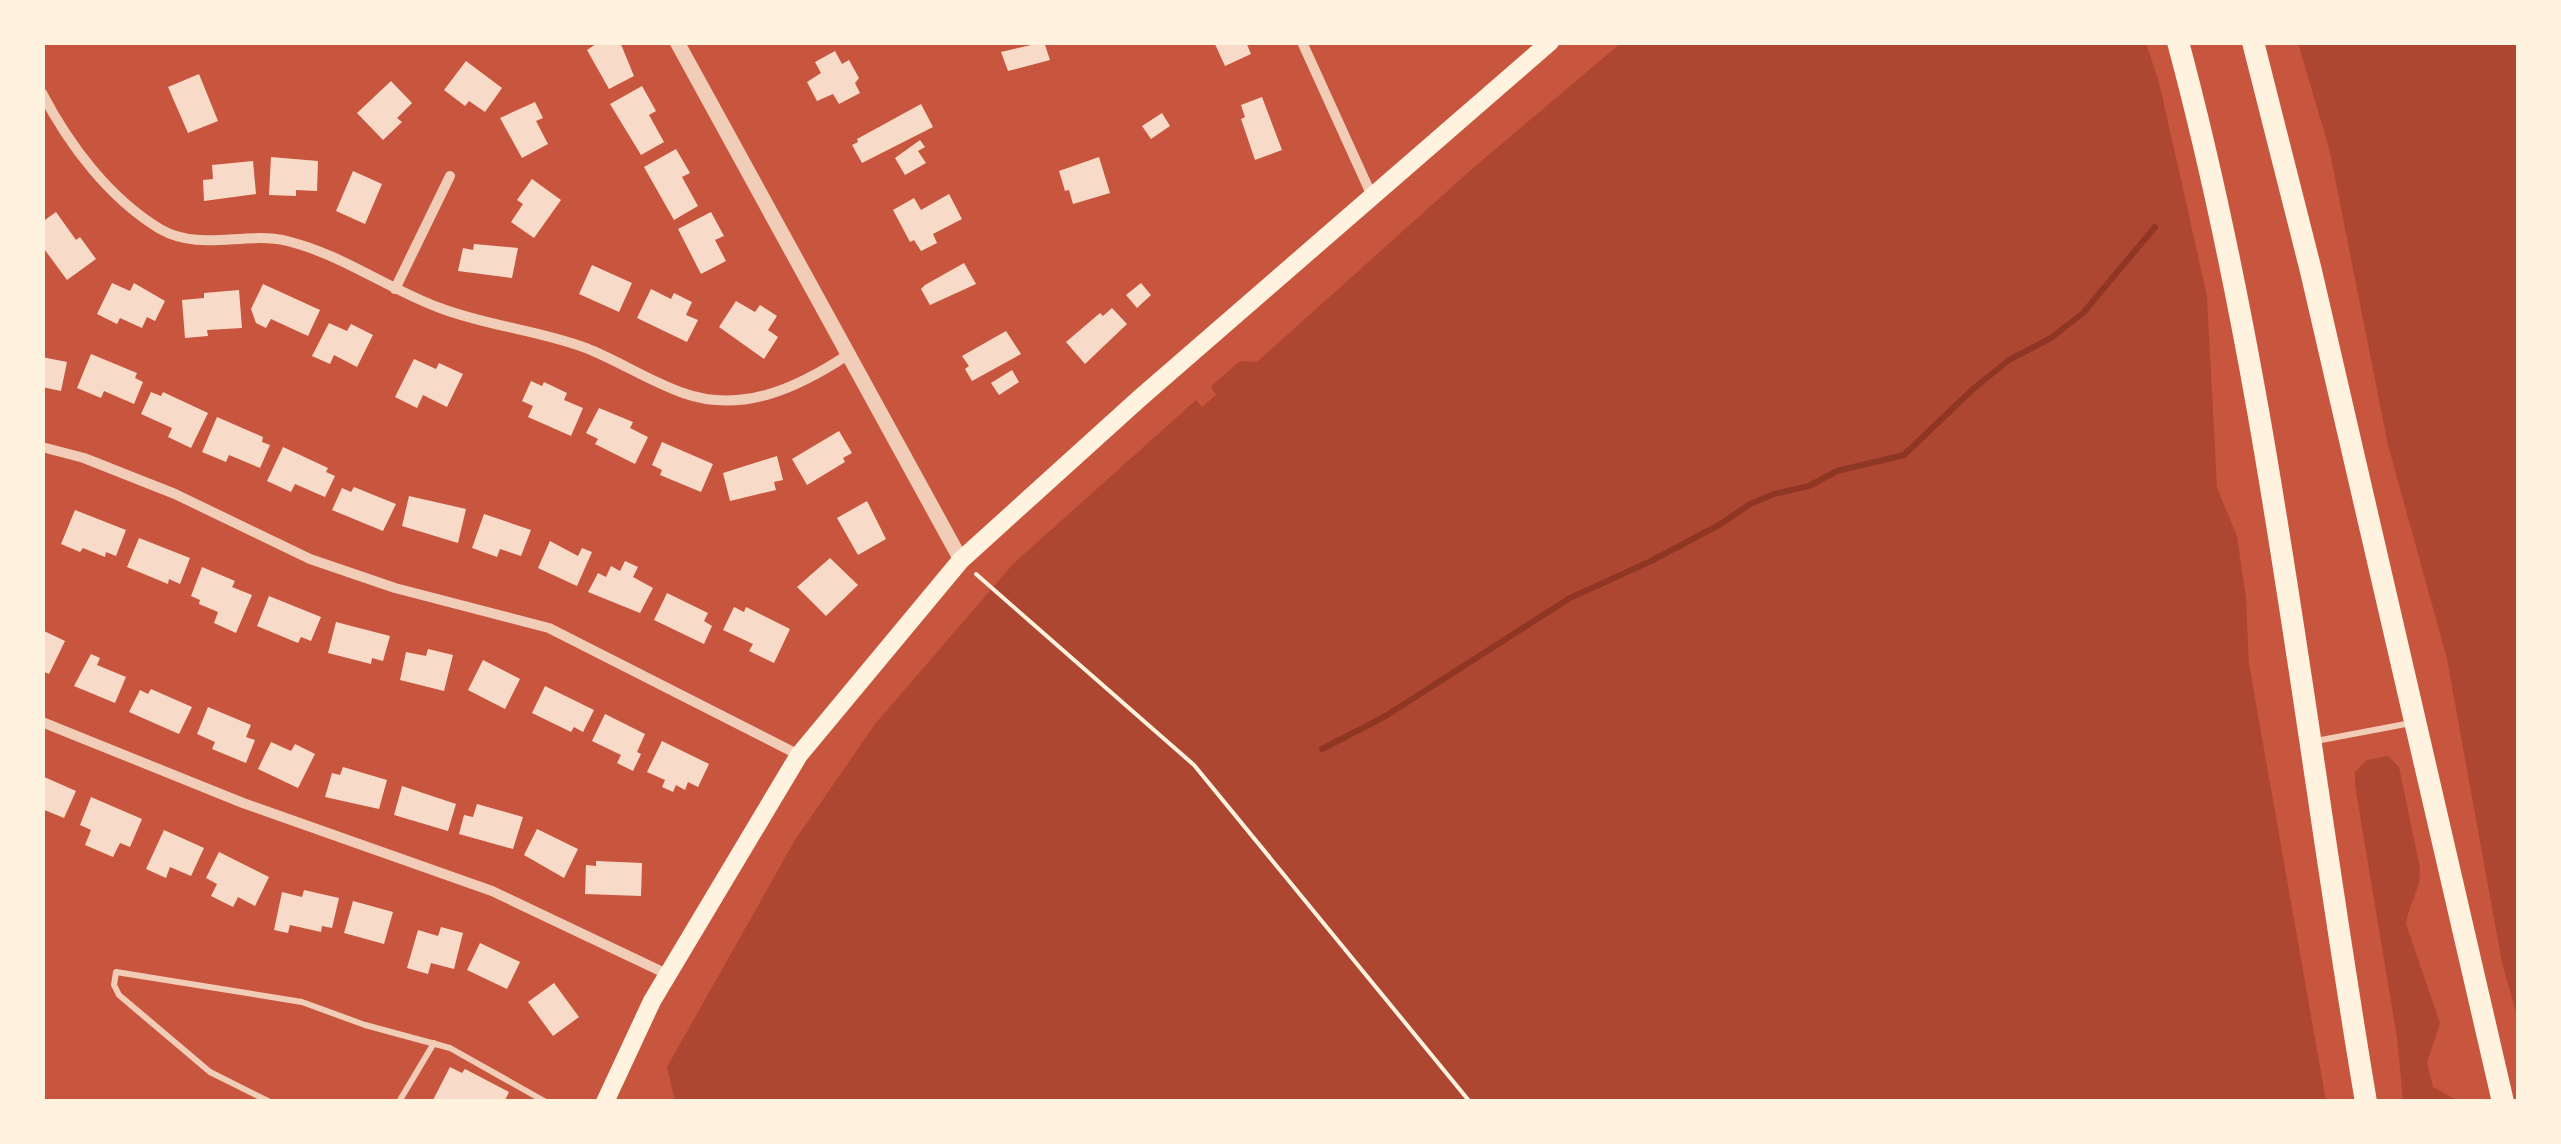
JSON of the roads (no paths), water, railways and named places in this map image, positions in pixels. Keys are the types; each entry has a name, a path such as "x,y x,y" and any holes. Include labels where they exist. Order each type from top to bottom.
{"highway":[{"path":"2178,42 2202,136 2265,444 2366,1102"},
{"path":"2253,42 2311,270 2502,1102"}],"main road":[{"path":"605,1102 652,1002 798,755 960,560 1550,42"}],"street":[{"path":"677,42 960,560"},
{"path":"1302,42 1372,196"},
{"path":"42,92 59,124 95,171 156,226 187,240 287,241 440,308 584,348 685,394 715,400 762,398 817,375 846,356"},
{"path":"395,289 450,176"},
{"path":"42,446 84,458 174,494 310,559 395,588 549,628 798,755"},
{"path":"42,722 243,803 492,891 669,974"}],"lane":[{"path":"2310,742 2414,723"},
{"path":"270,1102 210,1072 134,1008 114,985 116,972 302,1002 360,1024 450,1048 546,1102"},
{"path":"400,1100 434,1044"}],"waterway":[{"path":"1322,749 1384,717 1570,598 1651,561 1750,504 1809,486 1837,471 1904,455 2009,360 2051,338 2083,313 2155,227"}]}
